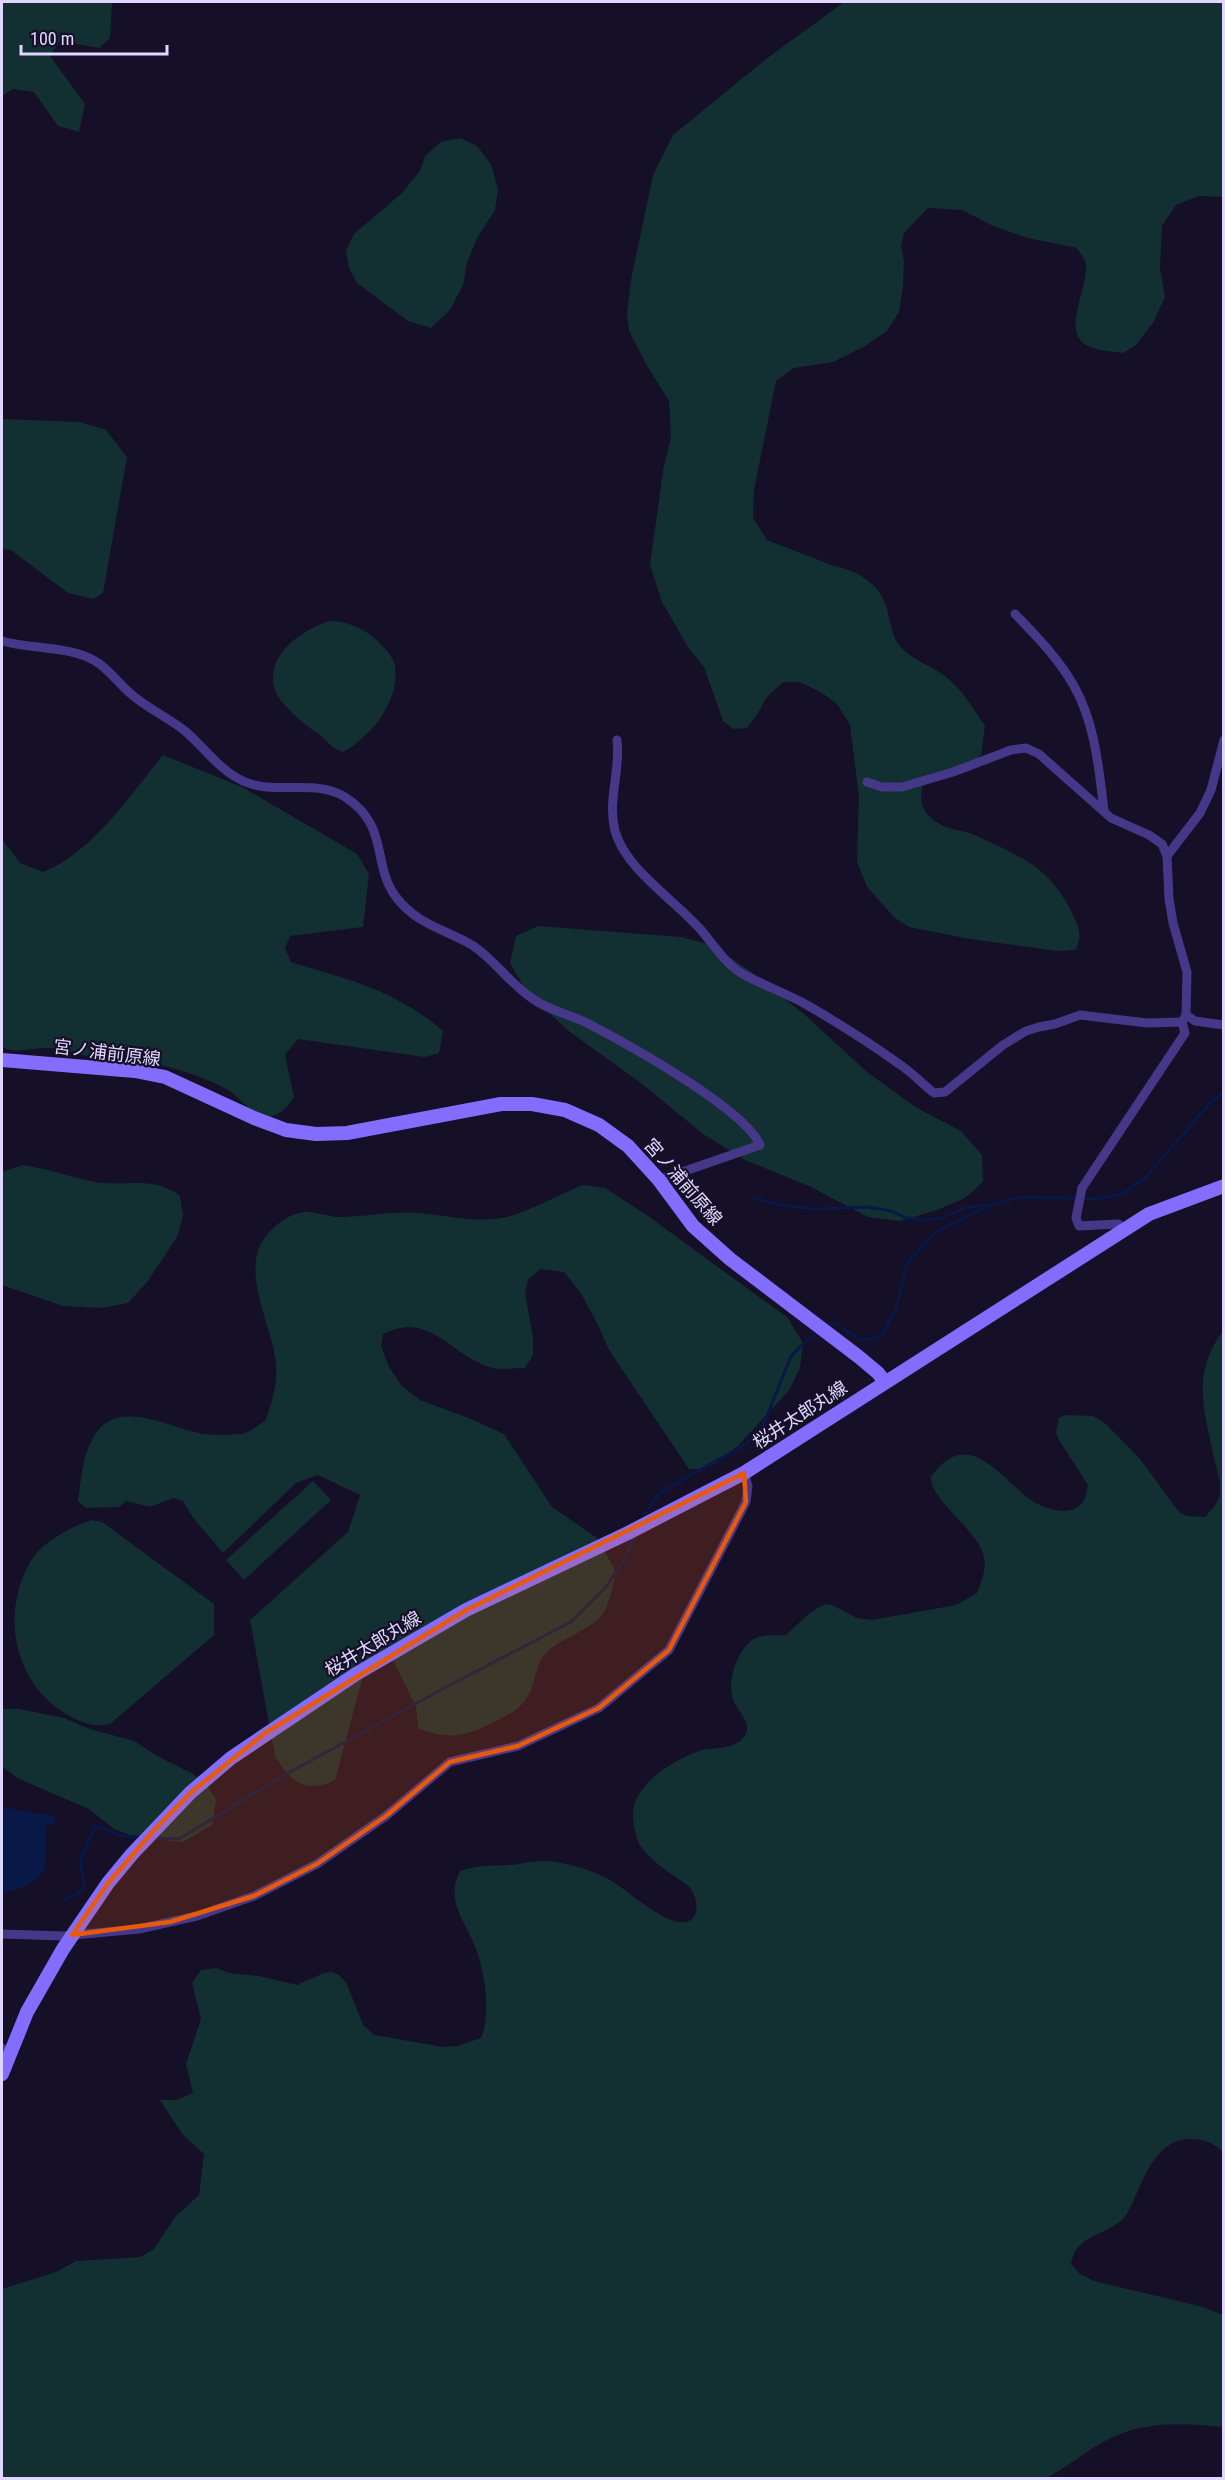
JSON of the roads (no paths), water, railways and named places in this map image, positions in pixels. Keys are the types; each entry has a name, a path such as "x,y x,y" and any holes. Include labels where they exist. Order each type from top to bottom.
{"main road":[{"name":"宮ノ浦前原線","path":"2,1060 135,1071 165,1077 264,1122 286,1130 316,1134 347,1133 501,1104 532,1104 566,1110 599,1125 628,1146 659,1180 693,1226 730,1259 878,1373 885,1382"},
{"path":"885,1382 1022,1297 1149,1214 1224,1186"},
{"name":"桜井太郎丸線","path":"2,2074 5,2051 63,1949 108,1883 190,1793 231,1758 356,1674 466,1610 628,1533 744,1473 885,1382"}],"street":[{"path":"1015,614 1046,646 1074,686 1084,708 1093,737 1104,811"},
{"path":"2,640 76,654 95,661 134,697 186,732 209,757 241,780 272,788 329,789 344,796 356,805 371,823 388,884 407,909 430,926 472,946 534,1000 585,1022 704,1093 751,1129 760,1145 659,1180"},
{"path":"617,740 619,753 612,798 613,816 618,840 636,865 740,972 806,1004 901,1065 934,1093 945,1092 1003,1045 1026,1031 1080,1015 1147,1023 1184,1019 1224,1025"},
{"path":"1167,856 1200,813 1211,790 1224,740"},
{"path":"867,782 882,787 902,787 953,772 1011,750 1026,748 1039,754 1111,818 1162,843 1167,856 1169,899 1186,972 1185,1033 1082,1188 1076,1218 1079,1226 1118,1224 1125,1228"},
{"path":"2,1934 63,1936 139,1929 197,1916 244,1900 317,1864 386,1816 450,1762 518,1746 599,1708 669,1650 746,1502 748,1486 744,1473"}],"water":[{"path":"2,1807 55,1816 55,1822 46,1827 46,1861 43,1872 28,1885 2,1893"}],"waterway":[{"path":"755,1198 780,1205 814,1209 868,1207 891,1211 906,1218 927,1220 942,1218 966,1207 990,1205 1021,1197 1096,1199 1122,1194 1145,1178 1212,1101 1224,1092"},
{"path":"828,1327 835,1323 859,1340 873,1339 884,1332 897,1306 907,1263 937,1231 990,1205"},
{"path":"643,1520 661,1492 746,1444 763,1426 791,1356 808,1339 820,1332"},
{"path":"153,1838 179,1839 288,1773 571,1622 606,1587 622,1563 636,1534"},
{"path":"62,1901 81,1892 84,1888 82,1857 96,1826 123,1836 140,1837"}]}
